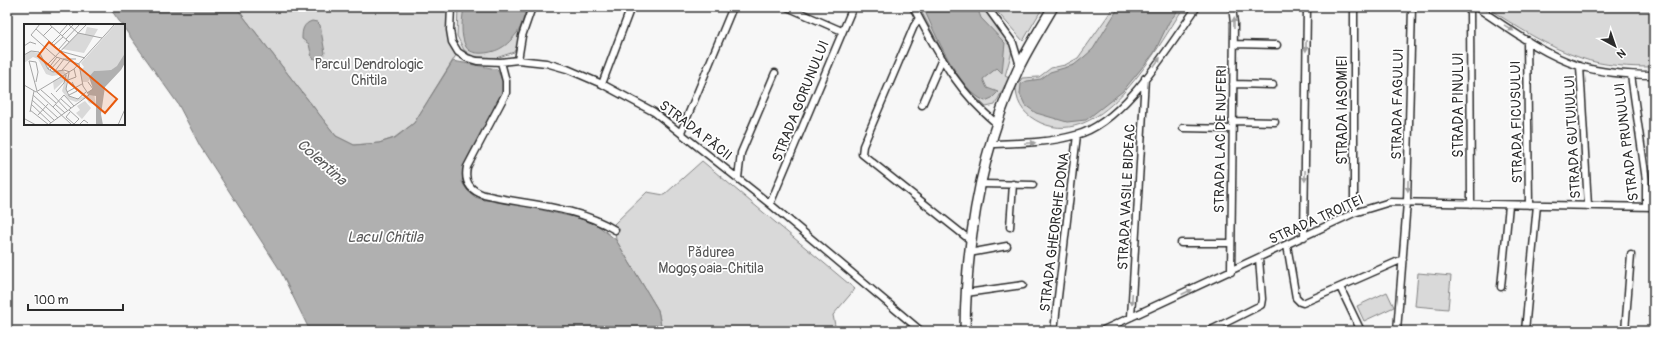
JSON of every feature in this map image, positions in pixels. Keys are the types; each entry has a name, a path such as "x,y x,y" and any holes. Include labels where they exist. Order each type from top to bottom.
{"main road":[{"path":"965,331 970,240 981,184 991,144 997,124 1020,66 1053,7"}],"street":[{"name":"STRADA PĂCII","path":"451,7 450,30 452,42 458,52 467,58 477,61 501,62 518,60 546,63 567,69 602,84 654,112 770,204 921,331"},
{"path":"518,60 522,36 532,7"},
{"path":"602,84 631,7"},
{"path":"681,132 733,7"},
{"path":"787,7 842,31"},
{"name":"STRADA GORUNULUI","path":"770,204 853,7"},
{"path":"913,7 942,59 962,90 978,108 997,124"},
{"path":"987,7 1013,43 1020,66"},
{"path":"991,144 1039,142 1077,135 1110,118 1126,102 1145,78 1197,7"},
{"name":"STRADA LAC DE NUFERI","path":"1231,272 1234,44 1234,17 1232,7"},
{"path":"1304,237 1307,7"},
{"name":"STRADA IASOMIEI","path":"1354,7 1354,213"},
{"name":"STRADA FAGULUI","path":"1397,331 1407,202 1412,7"},
{"name":"STRADA PINULUI","path":"1470,7 1471,204"},
{"path":"1476,7 1526,40 1580,66 1631,75 1654,75"},
{"path":"919,18 905,46 862,146 862,154 970,240"},
{"name":"STRADA FICUSULUI","path":"1526,40 1529,205"},
{"path":"1234,44 1277,45"},
{"path":"922,105 942,59"},
{"path":"501,62 506,81 506,92 467,167 467,184 477,193 575,213 605,224 615,230"},
{"name":"STRADA GUTUIULUI","path":"1580,66 1588,206"},
{"path":"738,178 741,153 775,74"},
{"name":"STRADA PRUNULUI","path":"1631,75 1646,180 1646,207"},
{"name":"STRADA VASILE BIDEAC","path":"1131,318 1145,78"},
{"path":"1233,84 1273,85"},
{"path":"1232,121 1275,122"},
{"path":"1183,128 1232,129"},
{"name":"STRADA GHEORGHE DONA","path":"1054,331 1077,135"},
{"path":"981,184 1033,185"},
{"path":"1010,227 1014,184"},
{"name":"STRADA TROIȚEI","path":"1101,331 1231,272 1354,213 1380,204 1407,202 1654,207"},
{"path":"1501,287 1509,205"},
{"path":"1525,331 1537,205"},
{"path":"1181,243 1231,243"},
{"path":"1287,245 1296,298 1300,302 1306,302 1403,259"},
{"path":"969,252 1007,246"},
{"path":"1625,331 1631,255"},
{"path":"1209,331 1261,306 1262,299 1259,258"},
{"path":"966,293 1023,285"},
{"path":"1340,287 1361,331"}],"green space":[{"name":"Parcul Dendrologic Chitila","path":"236,7 451,7 450,30 458,52 414,123 394,138 379,143 354,145 336,136"},
{"path":"458,7 531,7 523,33 514,52 496,58 472,56 464,50 457,36"},
{"path":"919,7 988,7 1013,48 1005,76 1019,83 1022,78 1039,77 1051,68 1065,65 1078,58 1114,7 1184,7 1143,69 1126,90 1106,109 1086,122 1064,127 1041,123 1031,117 1020,105 1016,89 1005,85 995,105 986,107 964,86 945,56"},
{"path":"993,7 1043,7 1023,41"},
{"path":"1486,7 1654,7 1654,67 1608,64 1581,58 1544,42 1520,29"},
{"name":"Pădurea Mogoșoaia-Chitila","path":"702,161 855,289 833,315 836,331 662,331 658,310 616,240 614,224 647,192 664,195"},
{"path":"1418,273 1451,276 1448,309 1415,306"},
{"path":"1387,292 1394,307 1364,321 1357,306"}],"water":[{"name":"Lacul Chitila","path":"109,7 236,7 336,136 354,145 379,143 395,138 414,123 453,61 497,69 505,85 494,111 468,157 462,182 467,190 475,197 484,200 501,201 578,218 596,224 616,240 658,310 662,331 310,331 280,270 200,146 178,104 125,29 125,24 121,24"},
{"path":"464,7 527,7 520,28 510,41 497,50 488,53 478,53 469,50 464,42 462,27"},
{"path":"923,7 977,7 981,18 1005,43 1002,73 997,68 983,79 987,88 998,92 992,98 985,101 975,95 966,85 948,60"},
{"path":"1119,7 1181,7 1169,22 1154,53 1123,91 1086,120 1067,122 1036,113 1025,105 1020,94 1021,84 1027,81 1041,79 1050,72 1074,65 1093,49"},
{"path":"312,21 317,22 320,25 325,53 318,59 312,58 309,44 302,39 304,28"}],"water label":[{"name":"Colentina","path":"322,162"}]}
